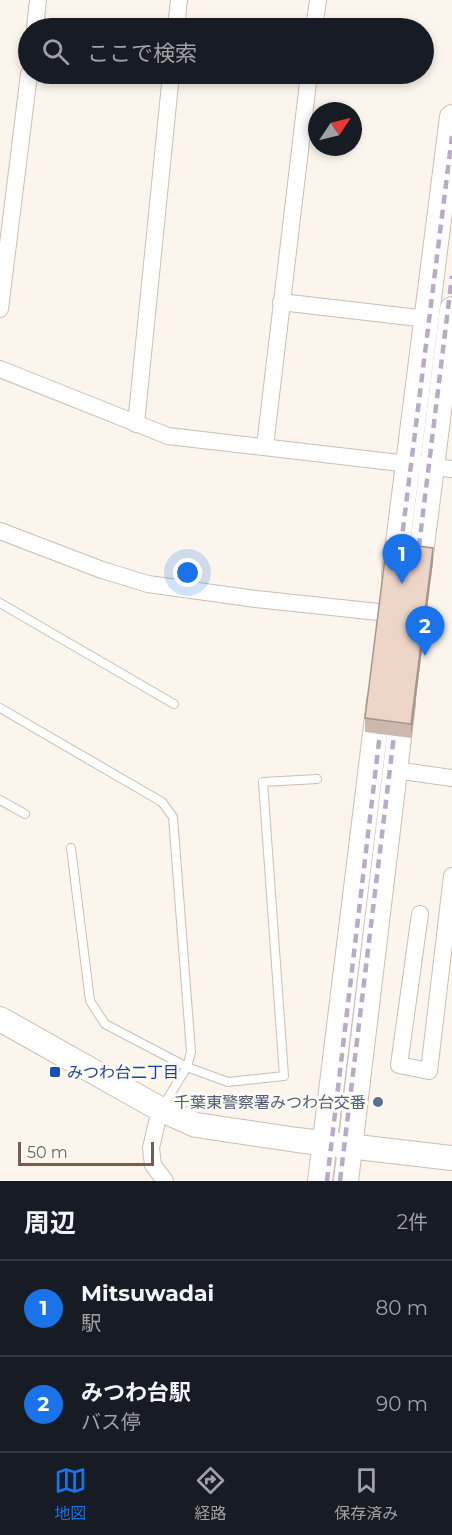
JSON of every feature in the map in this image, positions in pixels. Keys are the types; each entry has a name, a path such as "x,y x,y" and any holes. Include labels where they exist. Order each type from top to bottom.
{"street":[{"path":"36,18 38,0"},
{"path":"177,18 179,0"},
{"path":"315,18 318,0"},
{"path":"0,309 28,84"},
{"path":"136,424 170,84"},
{"path":"264,447 308,84"},
{"path":"0,531 102,570 148,584 245,598 387,625 431,467 427,319 452,117"},
{"path":"281,302 427,319"},
{"path":"415,600 452,309"},
{"path":"0,369 168,436 431,467"},
{"path":"346,1181 406,679"},
{"path":"320,1181 381,684"},
{"path":"395,770 452,778"},
{"path":"420,914 399,1065 429,1071 452,876"},
{"path":"0,1019 160,1109 196,1125 452,1158"},
{"path":"160,1109 151,1148 153,1165 165,1181"}],"lane":[{"path":"0,603 174,704"},
{"path":"0,708 162,802 173,817 191,1052 187,1068 160,1109"},
{"path":"70,848 90,1001 105,1024 187,1068 228,1082 284,1076 263,782 317,779"},
{"path":"0,800 25,814"}],"building":[{"path":"387,542 433,548 411,724 365,718"}],"railway":[{"path":"399,561 452,136"},
{"path":"417,562 452,276"},
{"path":"327,1181 382,716"},
{"path":"340,1181 396,719"}],"place":[{"name":"Mitsuwadai","path":"402,584"},
{"name":"みつわ台駅","path":"425,656"},
{"name":"みつわ台二丁目","path":"55,1072"},
{"name":"千葉東警察署みつわ台交番","path":"378,1102"}]}
